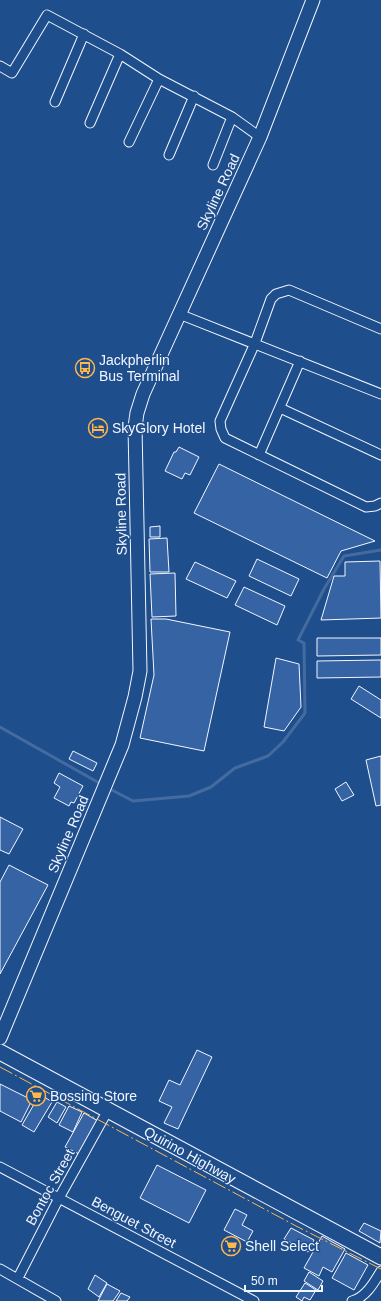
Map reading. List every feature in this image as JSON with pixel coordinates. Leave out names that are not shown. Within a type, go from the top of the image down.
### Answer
[{"type":"main road","name":"Skyline Road","points":[[0,1038],[122,745],[135,697],[140,671],[135,427],[143,394],[260,137],[313,0]]},
{"type":"main road","name":"Quirino Highway","points":[[0,1052],[381,1257]]},
{"type":"street","points":[[0,66],[12,73],[47,15],[120,54],[159,79],[232,117],[260,137]]},
{"type":"street","points":[[55,102],[84,34]]},
{"type":"street","points":[[90,123],[120,54]]},
{"type":"street","points":[[129,142],[159,79]]},
{"type":"street","points":[[169,155],[194,96]]},
{"type":"street","points":[[213,165],[232,117]]},
{"type":"street","points":[[381,329],[289,290],[276,294],[272,299],[255,343],[220,421],[224,438],[366,507],[375,506],[381,503]]},
{"type":"street","points":[[179,314],[381,394]]},
{"type":"street","points":[[259,455],[300,361]]},
{"type":"street","points":[[280,408],[381,455]]},
{"type":"street","name":"Bontoc Street","points":[[18,1278],[59,1198],[108,1110]]},
{"type":"street","name":"Benguet Street","points":[[0,1167],[254,1301]]},
{"type":"street","points":[[0,1269],[56,1301]]},
{"type":"street","points":[[352,1301],[359,1299],[373,1284],[381,1271]]},
{"type":"building","points":[[179,447],[199,457],[190,475],[185,473],[182,479],[165,471],[174,452],[176,452]]},
{"type":"building","points":[[219,464],[375,541],[341,551],[327,578],[194,513]]},
{"type":"building","points":[[160,526],[160,537],[150,537],[150,527]]},
{"type":"building","points":[[167,538],[169,572],[150,572],[149,539]]},
{"type":"building","points":[[257,559],[299,579],[291,596],[249,576]]},
{"type":"building","points":[[380,561],[381,618],[321,620],[334,576],[345,576],[345,562]]},
{"type":"building","points":[[195,562],[236,581],[227,598],[186,579]]},
{"type":"building","points":[[175,573],[176,616],[152,617],[150,574]]},
{"type":"building","points":[[244,587],[285,606],[277,625],[235,605]]},
{"type":"building","points":[[151,619],[166,619],[230,632],[204,751],[140,738],[154,675]]},
{"type":"building","points":[[317,638],[381,638],[381,655],[317,656]]},
{"type":"building","points":[[276,658],[299,664],[301,707],[284,731],[264,727]]},
{"type":"building","points":[[381,660],[381,677],[317,678],[317,661]]},
{"type":"building","points":[[359,686],[381,700],[381,718],[351,699]]},
{"type":"building","points":[[73,751],[97,763],[93,771],[69,759]]},
{"type":"building","points":[[381,756],[381,805],[376,806],[366,760]]},
{"type":"building","points":[[59,773],[83,786],[74,803],[71,802],[69,806],[54,798],[60,787],[54,783]]},
{"type":"building","points":[[346,782],[354,795],[342,801],[335,789]]},
{"type":"building","points":[[0,817],[23,829],[9,854],[0,850]]},
{"type":"building","points":[[9,865],[48,885],[0,974],[0,882]]},
{"type":"building","points":[[197,1050],[212,1057],[178,1129],[164,1123],[172,1107],[159,1101],[169,1080],[180,1085]]},
{"type":"building","points":[[0,1084],[32,1100],[21,1122],[0,1111]]},
{"type":"building","points":[[40,1094],[52,1102],[34,1132],[22,1125]]},
{"type":"building","points":[[57,1102],[66,1107],[57,1123],[48,1117]]},
{"type":"building","points":[[69,1106],[82,1112],[73,1132],[59,1125]]},
{"type":"building","points":[[84,1113],[98,1121],[79,1154],[65,1147]]},
{"type":"building","points":[[157,1165],[206,1190],[189,1223],[140,1198]]},
{"type":"building","points":[[235,1209],[247,1215],[242,1225],[253,1231],[247,1242],[224,1230]]},
{"type":"building","points":[[364,1223],[381,1231],[380,1243],[359,1231]]},
{"type":"building","points":[[291,1228],[314,1240],[308,1252],[284,1239]]},
{"type":"building","points":[[322,1236],[345,1249],[332,1272],[323,1267],[319,1276],[304,1268]]},
{"type":"building","points":[[346,1253],[368,1265],[354,1290],[332,1278]]},
{"type":"building","points":[[309,1272],[323,1281],[318,1290],[304,1281]]},
{"type":"building","points":[[95,1275],[107,1283],[99,1297],[88,1289]]},
{"type":"building","points":[[305,1283],[316,1290],[310,1300],[304,1297],[302,1301],[296,1297]]},
{"type":"building","points":[[107,1284],[120,1291],[113,1301],[98,1301]]},
{"type":"building","points":[[121,1293],[130,1297],[127,1301],[116,1301]]},
{"type":"waterway","points":[[108,788],[133,801],[189,796],[211,787],[235,768],[268,756],[283,742],[305,713],[304,643],[298,640],[324,589],[344,556],[381,550]]},
{"type":"waterway","points":[[0,727],[101,784]]},
{"type":"power","points":[[0,1067],[296,1226],[381,1269]]},
{"type":"place","name":"Jackpherlin Bus Terminal","points":[[85,368]]},
{"type":"place","name":"SkyGlory Hotel","points":[[98,428]]},
{"type":"place","name":"Bossing Store","points":[[36,1096]]},
{"type":"place","name":"Shell Select","points":[[231,1246]]}]
